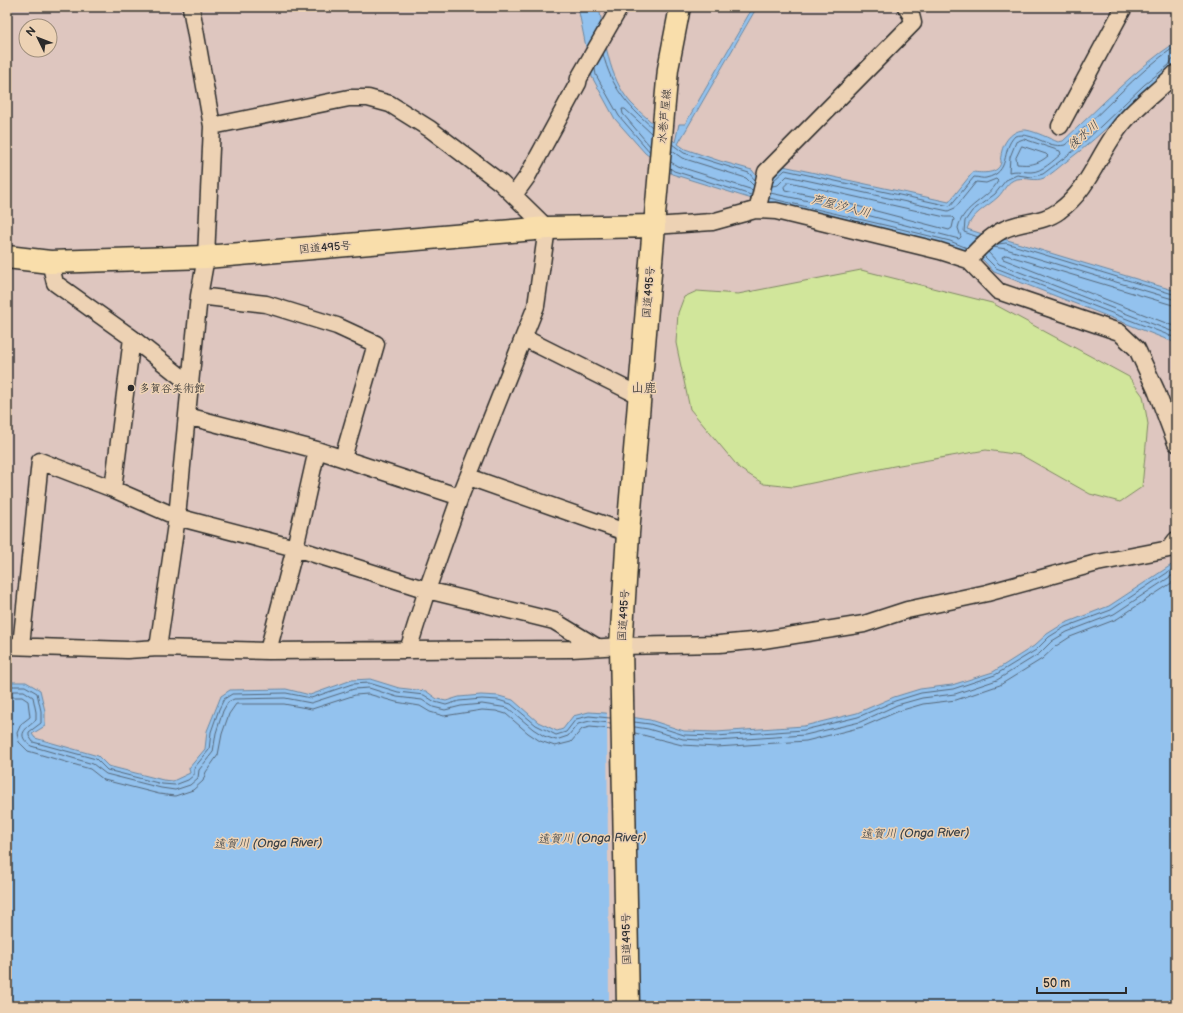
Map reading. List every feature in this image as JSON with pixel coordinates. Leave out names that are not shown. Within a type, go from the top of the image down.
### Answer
[{"type":"highway","name":"国道495号","points":[[7,257],[50,262],[206,258],[547,228],[654,226],[628,533],[621,646],[628,1006]]},
{"type":"main road","name":"水巻芦屋線","points":[[654,226],[664,129],[668,69],[680,7]]},
{"type":"street","points":[[158,648],[177,517],[199,296],[206,258],[212,126],[191,7]]},
{"type":"street","points":[[756,209],[766,172],[913,23],[912,15],[906,7]]},
{"type":"street","points":[[1060,126],[1124,7]]},
{"type":"street","points":[[514,195],[527,177],[578,83],[579,78],[617,13]]},
{"type":"street","points":[[969,258],[991,238],[1005,229],[1041,220],[1059,212],[1088,180],[1122,123],[1176,73]]},
{"type":"street","points":[[212,126],[349,98],[368,98],[390,104],[430,129],[501,183],[547,228],[536,306],[460,497],[427,590],[408,650]]},
{"type":"street","points":[[654,226],[712,222],[756,209],[776,210],[969,258],[998,290],[1119,332],[1137,349],[1156,390],[1176,443]]},
{"type":"street","points":[[50,262],[55,283],[132,338],[190,384]]},
{"type":"street","points":[[199,296],[266,304],[337,326],[376,344],[343,458]]},
{"type":"street","points":[[113,489],[132,338]]},
{"type":"street","points":[[524,338],[640,396]]},
{"type":"street","points":[[187,416],[317,450],[460,497]]},
{"type":"street","points":[[268,652],[295,548],[317,450]]},
{"type":"street","points":[[597,647],[554,621],[427,590],[295,548],[177,517],[113,489],[40,461],[14,646],[127,650],[158,648],[268,652],[597,647],[719,644],[763,640],[864,624],[907,610],[987,593],[1097,563],[1169,549],[1176,540]]},
{"type":"street","points":[[469,477],[628,533]]},
{"type":"green space","points":[[861,270],[992,303],[1129,377],[1143,396],[1148,424],[1142,487],[1120,502],[1090,494],[1021,455],[986,450],[894,466],[793,487],[764,484],[740,469],[690,409],[676,343],[678,313],[684,297],[697,291],[738,294]]},
{"type":"water","points":[[578,7],[599,7],[612,70],[623,93],[636,108],[675,142],[679,124],[685,124],[753,7],[757,7],[678,144],[685,149],[752,170],[759,179],[773,177],[783,166],[949,202],[973,172],[989,172],[1000,166],[1003,146],[1012,134],[1021,130],[1026,130],[1058,142],[1063,141],[1146,64],[1176,42],[1176,63],[1174,62],[1174,67],[1108,127],[1044,178],[1034,180],[1017,179],[1011,182],[998,197],[972,219],[967,229],[1176,291],[1176,343],[994,272],[983,260],[949,245],[826,214],[752,199],[672,174],[645,153],[615,119],[592,77]]},
{"type":"water","name":"遠賀川 (Onga River)","points":[[1176,562],[1176,1006],[7,1006],[7,682],[26,682],[40,690],[45,711],[45,726],[32,734],[35,738],[98,756],[108,766],[163,780],[173,781],[190,773],[189,768],[205,749],[207,731],[221,696],[230,690],[286,689],[310,695],[352,680],[370,679],[399,688],[426,691],[437,699],[446,701],[459,697],[481,695],[499,696],[513,700],[538,722],[557,731],[563,729],[573,716],[589,712],[650,720],[684,731],[716,732],[804,726],[857,713],[894,697],[920,689],[952,685],[993,672],[1034,646],[1047,634],[1063,624],[1109,606]]},
{"type":"pier","points":[[607,712],[635,716],[640,1006],[609,1006]]},
{"type":"place","name":"多賀谷美術館","points":[[131,388]]},
{"type":"district","name":"山鹿","points":[[644,387]]},
{"type":"water label","name":"後水川","points":[[1083,135]]},
{"type":"water label","name":"芦屋汐入川","points":[[841,206]]}]
